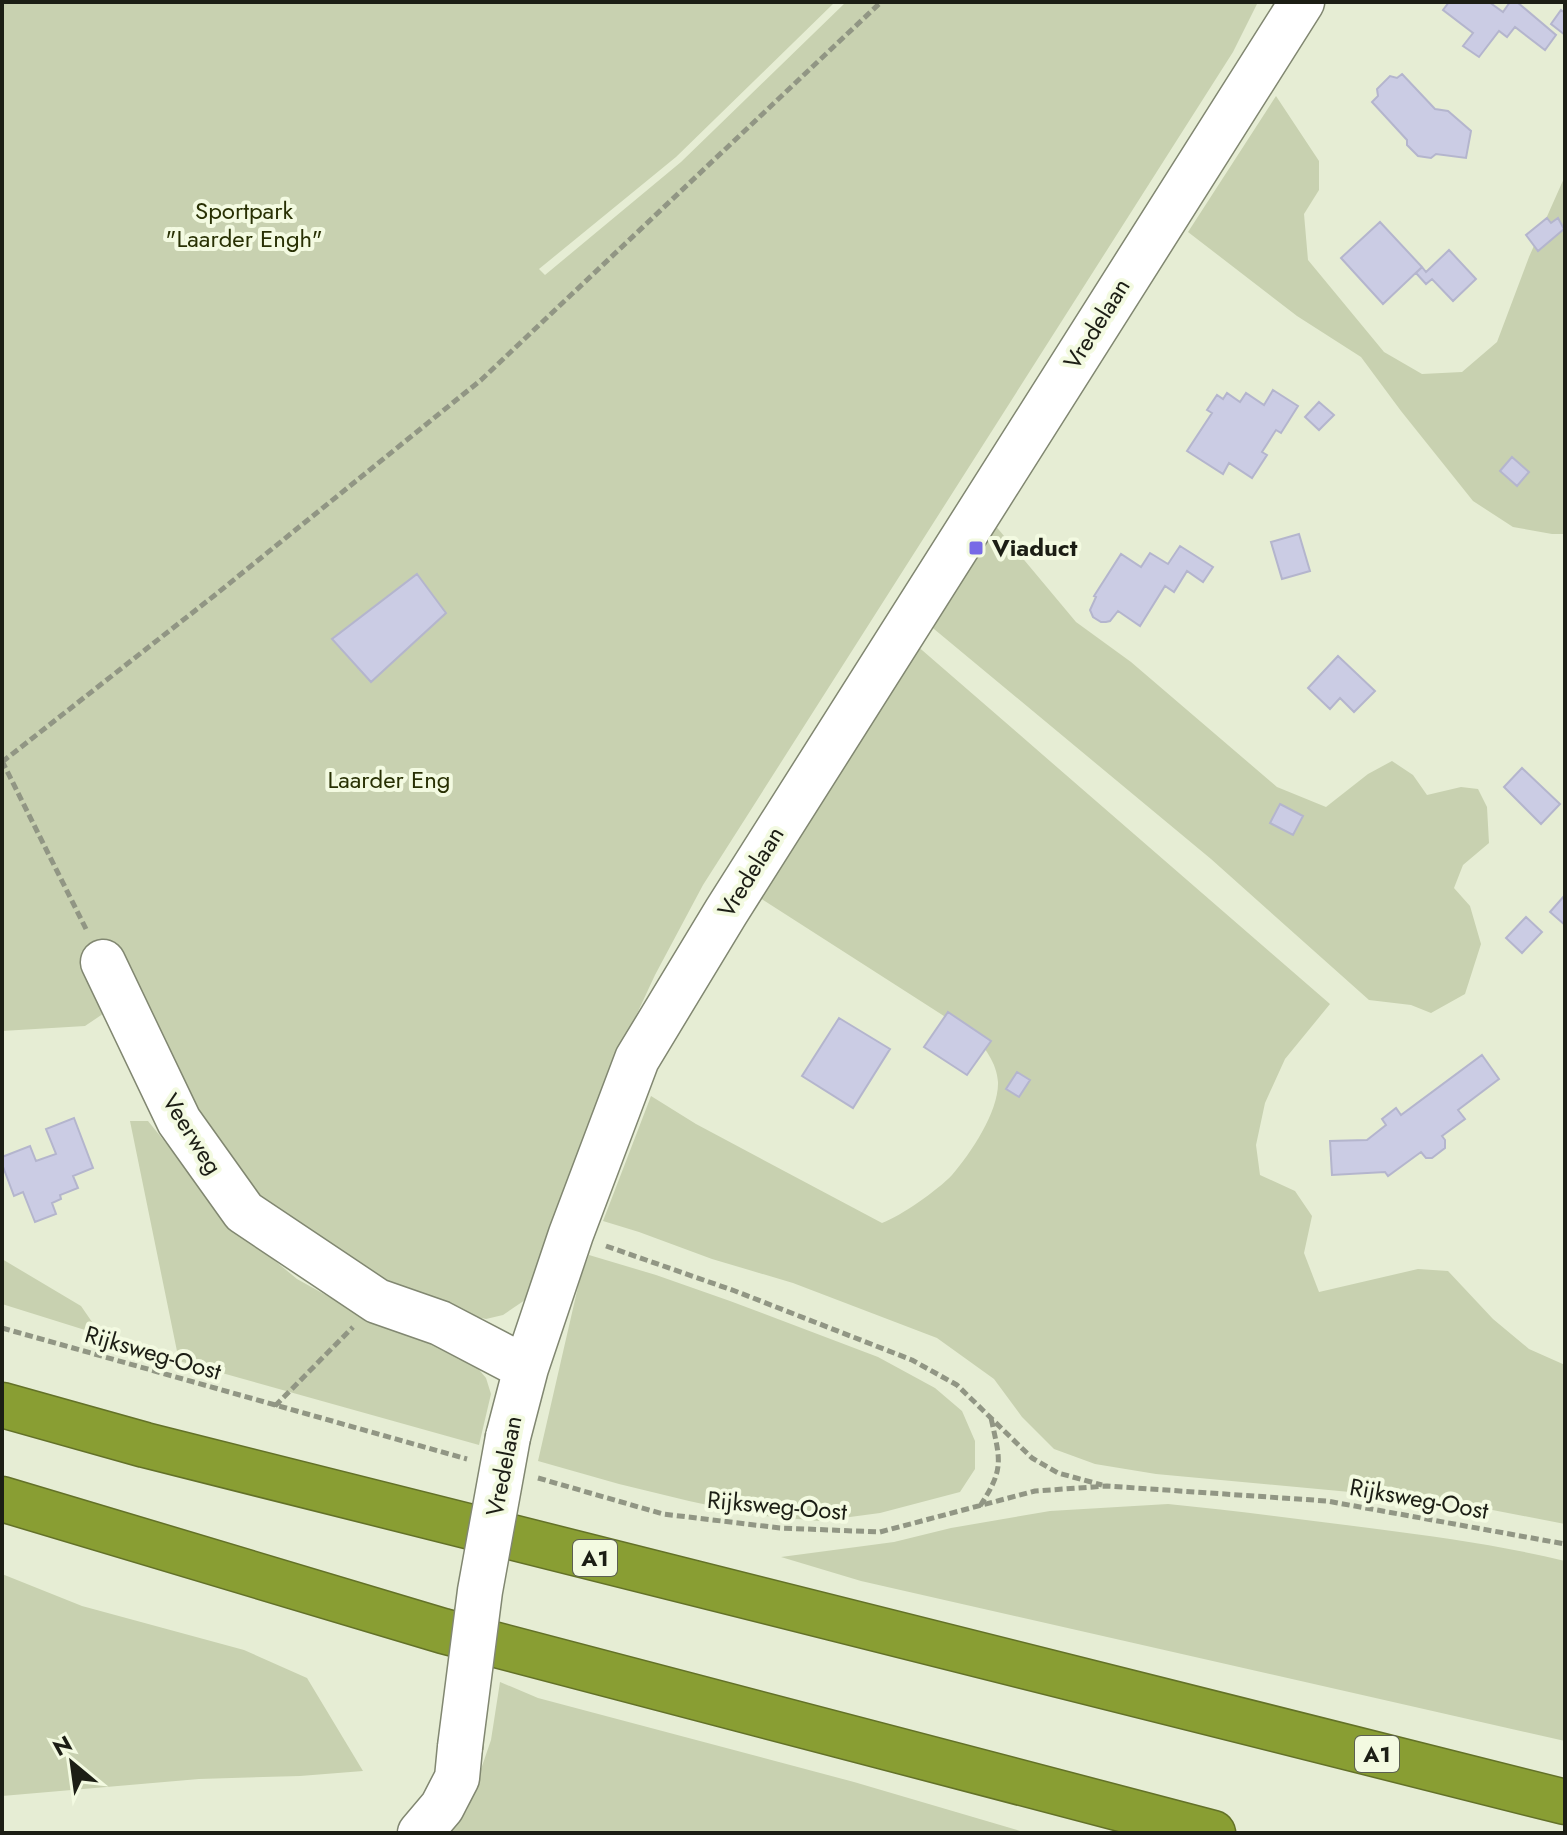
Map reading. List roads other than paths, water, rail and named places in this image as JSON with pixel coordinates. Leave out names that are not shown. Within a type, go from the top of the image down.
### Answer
[{"type":"highway","name":"A1","points":[[2,1405],[176,1453],[1565,1802]]},
{"type":"highway","points":[[2,1499],[443,1631],[1213,1833]]},
{"type":"street","name":"Vredelaan","points":[[420,1833],[442,1807],[457,1778],[480,1591],[493,1450],[526,1368],[571,1234],[637,1059],[734,898],[1302,2]]},
{"type":"street","name":"Veerweg","points":[[103,962],[179,1121],[244,1212],[377,1301],[440,1323],[526,1368]]},
{"type":"place","name":"Viaduct","points":[[976,548]]},
{"type":"park label","name":"Sportpark \"Laarder Engh\"","points":[[244,225]]},
{"type":"park label","name":"Laarder Eng","points":[[389,780]]}]
